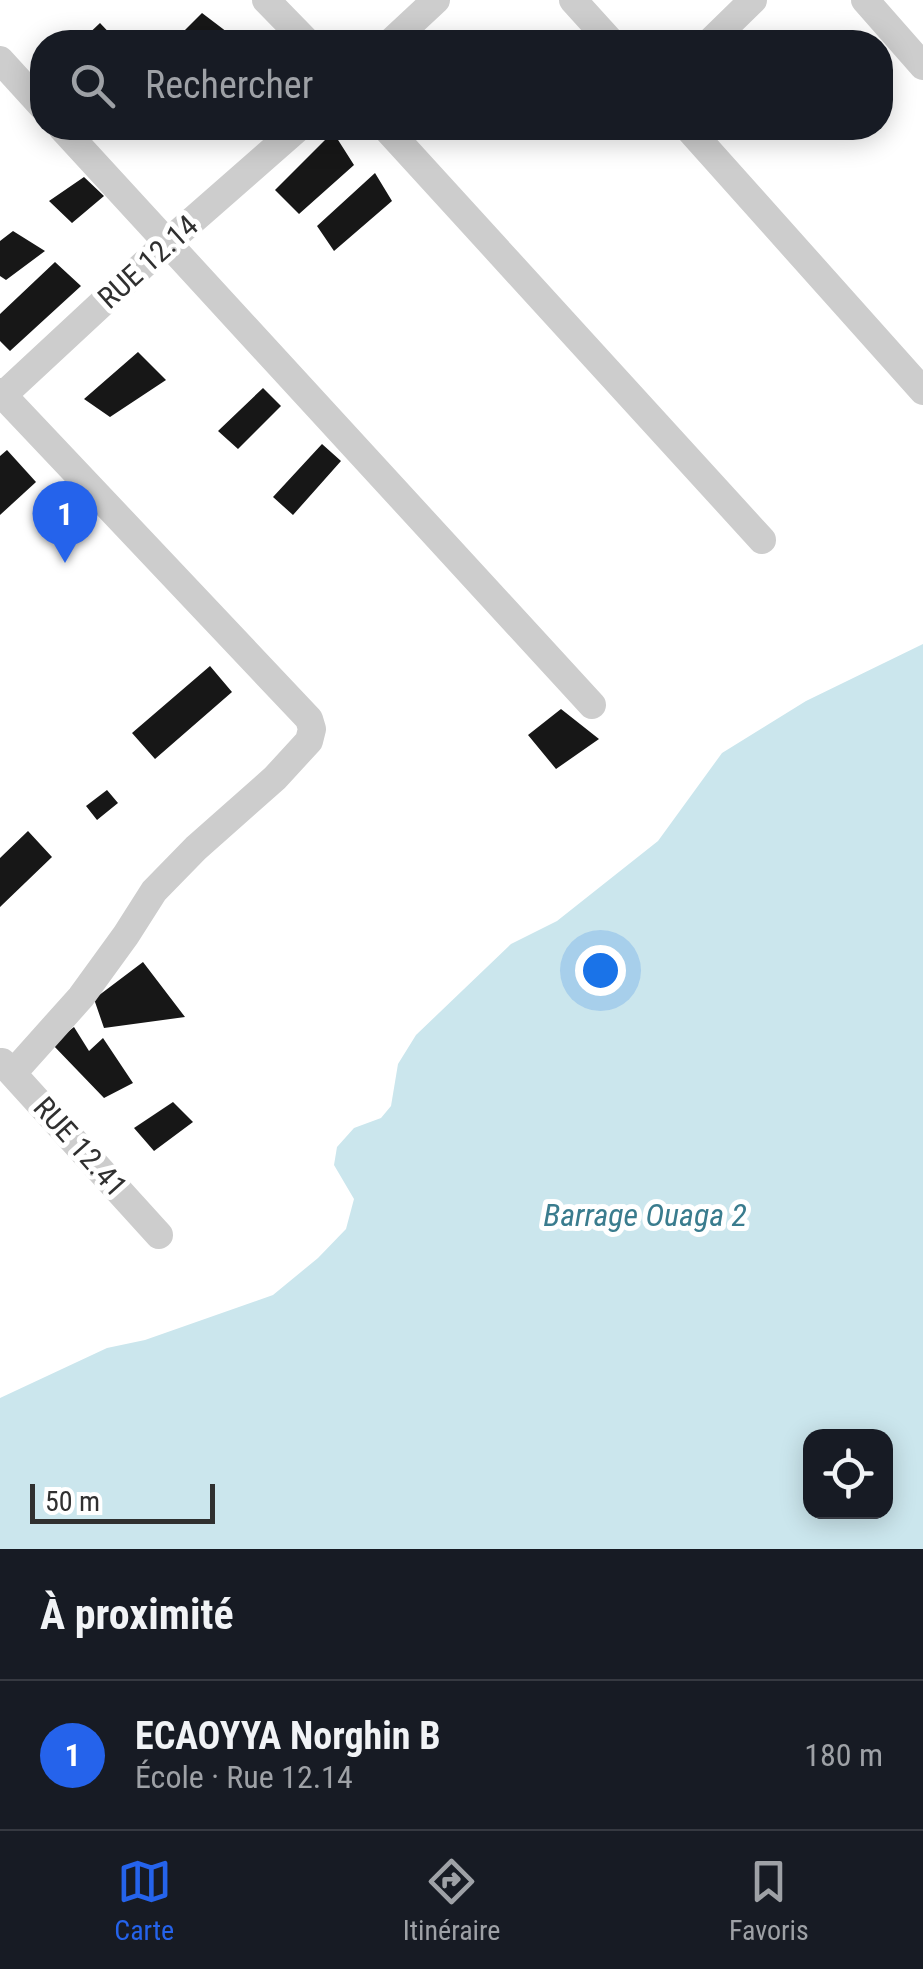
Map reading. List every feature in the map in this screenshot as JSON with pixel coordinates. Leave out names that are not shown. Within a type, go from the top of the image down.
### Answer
[{"type":"street","points":[[266,0],[295,30]]},
{"type":"street","points":[[404,30],[436,0]]},
{"type":"street","points":[[573,0],[601,30]]},
{"type":"street","points":[[722,30],[753,0]]},
{"type":"street","points":[[865,0],[891,30]]},
{"type":"street","points":[[893,32],[923,66]]},
{"type":"street","points":[[0,60],[30,93]]},
{"type":"street","points":[[73,140],[592,705]]},
{"type":"street","name":"RUE 12.14","points":[[1,395],[284,140]]},
{"type":"street","points":[[397,140],[762,540]]},
{"type":"street","points":[[699,140],[923,391]]},
{"type":"street","points":[[1,395],[312,728],[309,741],[275,778],[154,891],[81,997],[6,1066]]},
{"type":"street","name":"RUE 12.41","points":[[6,1066],[160,1234]]},
{"type":"water","name":"Barrage Ouaga 2","points":[[923,644],[923,1549],[0,1549],[0,1398],[107,1348],[145,1340],[273,1295],[318,1258],[346,1229],[354,1199],[334,1165],[337,1147],[354,1128],[381,1118],[391,1106],[398,1064],[416,1035],[511,944],[557,921],[658,841],[722,753],[806,701]]},
{"type":"building","points":[[202,13],[224,30],[185,30]]},
{"type":"building","points":[[325,140],[338,140],[354,165],[299,214],[275,190]]},
{"type":"building","points":[[375,173],[392,201],[334,251],[317,226]]},
{"type":"building","points":[[84,177],[104,196],[72,223],[49,201]]},
{"type":"building","points":[[13,231],[45,251],[6,280],[0,276],[0,241]]},
{"type":"building","points":[[55,262],[81,286],[10,351],[0,341],[0,314]]},
{"type":"building","points":[[138,352],[166,380],[110,417],[84,399]]},
{"type":"building","points":[[263,388],[281,406],[238,449],[218,431]]},
{"type":"building","points":[[322,444],[341,461],[293,515],[273,497]]},
{"type":"building","points":[[7,450],[36,482],[0,515],[0,456]]},
{"type":"building","points":[[210,666],[232,692],[155,759],[132,733]]},
{"type":"building","points":[[561,709],[599,739],[556,769],[528,735]]},
{"type":"building","points":[[107,790],[118,803],[97,820],[86,806]]},
{"type":"building","points":[[28,831],[52,857],[0,907],[0,858]]},
{"type":"building","points":[[143,962],[185,1017],[104,1028],[94,999]]},
{"type":"building","points":[[74,1027],[89,1051],[103,1038],[133,1083],[104,1098],[52,1044]]},
{"type":"building","points":[[173,1102],[193,1122],[154,1151],[134,1128]]},
{"type":"place","name":"ECAOYYA Norghin B","points":[[65,563]]}]
